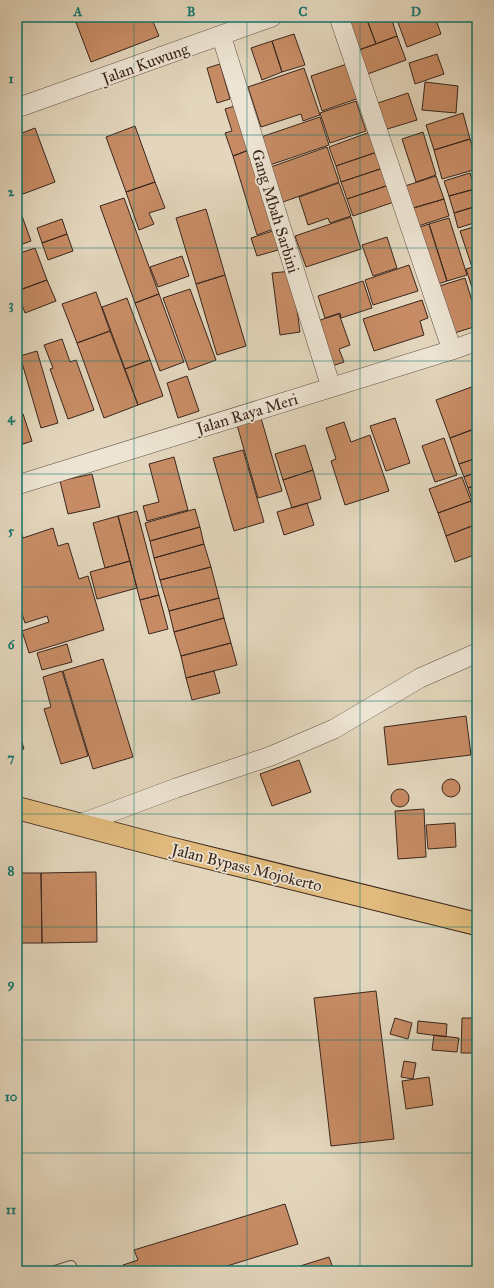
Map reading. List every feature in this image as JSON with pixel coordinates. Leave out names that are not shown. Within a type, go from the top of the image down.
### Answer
[{"type":"highway","name":"Jalan Bypass Mojokerto","points":[[17,808],[165,847],[477,924]]},
{"type":"street","name":"Jalan Kuwung","points":[[17,108],[272,17]]},
{"type":"street","points":[[339,17],[452,350]]},
{"type":"street","name":"Gang Mbah Sarbini","points":[[221,35],[331,387]]},
{"type":"street","name":"Jalan Raya Meri","points":[[17,485],[452,350],[476,345]]},
{"type":"street","points":[[80,824],[176,788],[271,756],[334,728],[420,678],[477,653]]},
{"type":"lane","points":[[55,1271],[71,1266]]},
{"type":"building","points":[[74,17],[151,17],[159,36],[91,62]]},
{"type":"building","points":[[344,17],[366,17],[376,44],[356,51]]},
{"type":"building","points":[[366,17],[391,17],[397,36],[376,44]]},
{"type":"building","points":[[396,17],[435,17],[441,34],[407,47]]},
{"type":"building","points":[[294,34],[305,65],[282,72],[272,41]]},
{"type":"building","points":[[397,36],[406,60],[365,75],[356,51]]},
{"type":"building","points":[[272,41],[282,72],[262,80],[251,48]]},
{"type":"building","points":[[437,54],[444,74],[415,84],[409,63]]},
{"type":"building","points":[[220,64],[230,99],[217,103],[207,68]]},
{"type":"building","points":[[347,64],[359,98],[322,111],[311,76]]},
{"type":"building","points":[[304,68],[320,115],[303,121],[301,114],[261,127],[248,87]]},
{"type":"building","points":[[425,82],[458,86],[456,113],[422,110]]},
{"type":"building","points":[[408,93],[417,120],[384,130],[375,104]]},
{"type":"building","points":[[356,101],[366,131],[330,143],[320,113]]},
{"type":"building","points":[[241,104],[254,148],[233,156],[225,133],[232,131],[225,109]]},
{"type":"building","points":[[463,113],[470,139],[434,150],[426,125]]},
{"type":"building","points":[[320,117],[329,145],[270,165],[261,137]]},
{"type":"building","points":[[135,126],[155,182],[126,192],[106,137]]},
{"type":"building","points":[[35,128],[55,182],[23,194],[17,177],[17,135]]},
{"type":"building","points":[[370,132],[377,152],[336,166],[329,147]]},
{"type":"building","points":[[423,132],[436,175],[416,182],[402,139]]},
{"type":"building","points":[[470,139],[477,161],[477,169],[442,179],[434,150]]},
{"type":"building","points":[[327,147],[339,182],[283,202],[271,167]]},
{"type":"building","points":[[254,148],[279,227],[257,235],[233,156]]},
{"type":"building","points":[[377,152],[383,168],[341,182],[336,166]]},
{"type":"building","points":[[383,168],[389,185],[347,199],[341,182]]},
{"type":"building","points":[[470,173],[475,189],[449,196],[444,181]]},
{"type":"building","points":[[436,176],[444,199],[410,209],[402,187]]},
{"type":"building","points":[[155,182],[165,208],[149,213],[154,224],[139,230],[126,192]]},
{"type":"building","points":[[339,183],[351,216],[330,223],[328,218],[308,225],[299,197]]},
{"type":"building","points":[[389,185],[394,202],[353,216],[347,199]]},
{"type":"building","points":[[475,189],[477,206],[454,213],[449,196]]},
{"type":"building","points":[[124,198],[159,294],[135,303],[100,206]]},
{"type":"building","points":[[444,199],[449,216],[415,227],[410,209]]},
{"type":"building","points":[[477,206],[477,222],[458,228],[454,213]]},
{"type":"building","points":[[206,209],[225,275],[196,284],[176,218]]},
{"type":"building","points":[[22,216],[31,241],[17,246],[17,217]]},
{"type":"building","points":[[351,217],[361,249],[306,267],[295,236]]},
{"type":"building","points":[[449,218],[467,275],[447,281],[429,224]]},
{"type":"building","points":[[62,219],[67,234],[42,243],[37,228]]},
{"type":"building","points":[[429,224],[447,281],[432,286],[414,229]]},
{"type":"building","points":[[477,226],[477,266],[472,267],[460,231]]},
{"type":"building","points":[[279,229],[285,248],[257,256],[251,238]]},
{"type":"building","points":[[67,234],[73,251],[48,260],[42,243]]},
{"type":"building","points":[[387,237],[397,268],[373,276],[362,245]]},
{"type":"building","points":[[35,248],[47,280],[17,291],[17,254]]},
{"type":"building","points":[[182,256],[189,276],[158,287],[150,267]]},
{"type":"building","points":[[409,265],[418,291],[373,305],[365,280]]},
{"type":"building","points":[[477,266],[477,303],[466,269]]},
{"type":"building","points":[[292,271],[300,332],[280,335],[272,273]]},
{"type":"building","points":[[225,275],[246,346],[217,355],[196,284]]},
{"type":"building","points":[[465,278],[477,317],[477,326],[448,335],[433,288]]},
{"type":"building","points":[[47,280],[56,301],[25,313],[17,291]]},
{"type":"building","points":[[363,281],[372,308],[341,318],[340,313],[325,318],[318,296]]},
{"type":"building","points":[[190,289],[216,360],[189,370],[163,298]]},
{"type":"building","points":[[96,292],[110,331],[77,343],[62,304]]},
{"type":"building","points":[[159,294],[184,362],[160,371],[135,303]]},
{"type":"building","points":[[127,298],[150,360],[125,369],[102,307]]},
{"type":"building","points":[[422,300],[428,318],[420,321],[424,335],[374,351],[363,319]]},
{"type":"building","points":[[339,314],[350,345],[339,349],[344,362],[329,367],[314,322]]},
{"type":"building","points":[[110,331],[138,405],[104,418],[77,343]]},
{"type":"building","points":[[62,339],[70,362],[76,360],[94,410],[68,419],[50,369],[53,368],[44,345]]},
{"type":"building","points":[[37,351],[58,423],[41,428],[20,356]]},
{"type":"building","points":[[150,360],[163,396],[138,405],[125,369]]},
{"type":"building","points":[[187,376],[199,411],[178,418],[167,383]]},
{"type":"building","points":[[477,385],[477,428],[450,438],[436,400]]},
{"type":"building","points":[[23,414],[32,441],[17,446],[17,416]]},
{"type":"building","points":[[261,418],[282,491],[258,498],[237,425]]},
{"type":"building","points":[[395,418],[410,463],[386,471],[370,426]]},
{"type":"building","points":[[344,422],[351,442],[370,435],[389,491],[345,505],[331,461],[336,459],[326,428]]},
{"type":"building","points":[[477,428],[477,458],[459,464],[450,438]]},
{"type":"building","points":[[444,438],[457,475],[435,482],[422,446]]},
{"type":"building","points":[[305,445],[313,470],[283,480],[275,454]]},
{"type":"building","points":[[243,450],[264,522],[234,531],[213,458]]},
{"type":"building","points":[[174,457],[188,510],[147,521],[143,506],[159,502],[149,464]]},
{"type":"building","points":[[477,458],[477,472],[464,477],[459,464]]},
{"type":"building","points":[[313,470],[321,499],[292,508],[283,480]]},
{"type":"building","points":[[477,472],[477,485],[468,488],[464,477]]},
{"type":"building","points":[[92,474],[100,507],[68,514],[60,481]]},
{"type":"building","points":[[462,477],[471,501],[438,513],[429,489]]},
{"type":"building","points":[[477,485],[477,500],[473,502],[468,488]]},
{"type":"building","points":[[471,501],[477,517],[477,524],[446,536],[438,513]]},
{"type":"building","points":[[307,503],[314,525],[284,535],[277,512]]},
{"type":"building","points":[[195,509],[200,527],[150,541],[145,523]]},
{"type":"building","points":[[137,511],[159,595],[140,600],[118,516]]},
{"type":"building","points":[[118,516],[130,561],[105,568],[93,523]]},
{"type":"building","points":[[477,524],[477,554],[455,562],[446,536]]},
{"type":"building","points":[[20,527],[23,538],[53,528],[58,546],[68,543],[79,579],[88,576],[104,630],[29,653],[22,631],[49,622],[47,616],[25,623],[17,598],[17,528]]},
{"type":"building","points":[[200,527],[204,544],[154,558],[150,541]]},
{"type":"building","points":[[204,544],[211,567],[160,580],[154,558]]},
{"type":"building","points":[[130,561],[137,588],[97,599],[90,572]]},
{"type":"building","points":[[211,567],[219,598],[169,611],[160,580]]},
{"type":"building","points":[[159,595],[168,629],[149,634],[140,600]]},
{"type":"building","points":[[219,598],[224,618],[174,632],[169,611]]},
{"type":"building","points":[[224,618],[231,643],[181,656],[174,632]]},
{"type":"building","points":[[231,643],[237,665],[186,678],[181,656]]},
{"type":"building","points":[[67,644],[72,662],[42,670],[37,653]]},
{"type":"building","points":[[103,659],[133,757],[93,769],[63,671]]},
{"type":"building","points":[[62,671],[88,756],[61,764],[44,709],[51,707],[43,677]]},
{"type":"building","points":[[214,671],[220,693],[192,700],[186,678]]},
{"type":"building","points":[[466,716],[471,755],[388,765],[384,727]]},
{"type":"building","points":[[17,726],[24,749],[17,751]]},
{"type":"building","points":[[299,760],[311,792],[272,806],[260,774]]},
{"type":"building","points":[[447,779],[455,779],[460,784],[458,795],[455,797],[447,797],[442,792],[442,784]]},
{"type":"building","points":[[396,789],[404,789],[409,794],[407,805],[404,807],[396,807],[391,802],[391,794]]},
{"type":"building","points":[[424,809],[426,857],[398,859],[395,811]]},
{"type":"building","points":[[455,823],[456,847],[428,849],[426,825]]},
{"type":"building","points":[[96,872],[97,942],[42,943],[41,873]]},
{"type":"building","points":[[17,873],[41,873],[42,943],[17,943]]},
{"type":"building","points":[[376,991],[394,1139],[331,1146],[314,998]]},
{"type":"building","points":[[395,1018],[412,1023],[408,1039],[390,1034]]},
{"type":"building","points":[[462,1018],[477,1018],[477,1053],[461,1053]]},
{"type":"building","points":[[418,1021],[447,1024],[446,1037],[417,1033]]},
{"type":"building","points":[[434,1035],[459,1038],[457,1052],[432,1050]]},
{"type":"building","points":[[404,1061],[416,1063],[413,1079],[401,1077]]},
{"type":"building","points":[[429,1077],[433,1105],[406,1109],[402,1081]]},
{"type":"building","points":[[285,1204],[298,1244],[211,1271],[125,1271],[123,1265],[138,1260],[134,1250]]},
{"type":"building","points":[[329,1257],[334,1271],[284,1271]]}]
